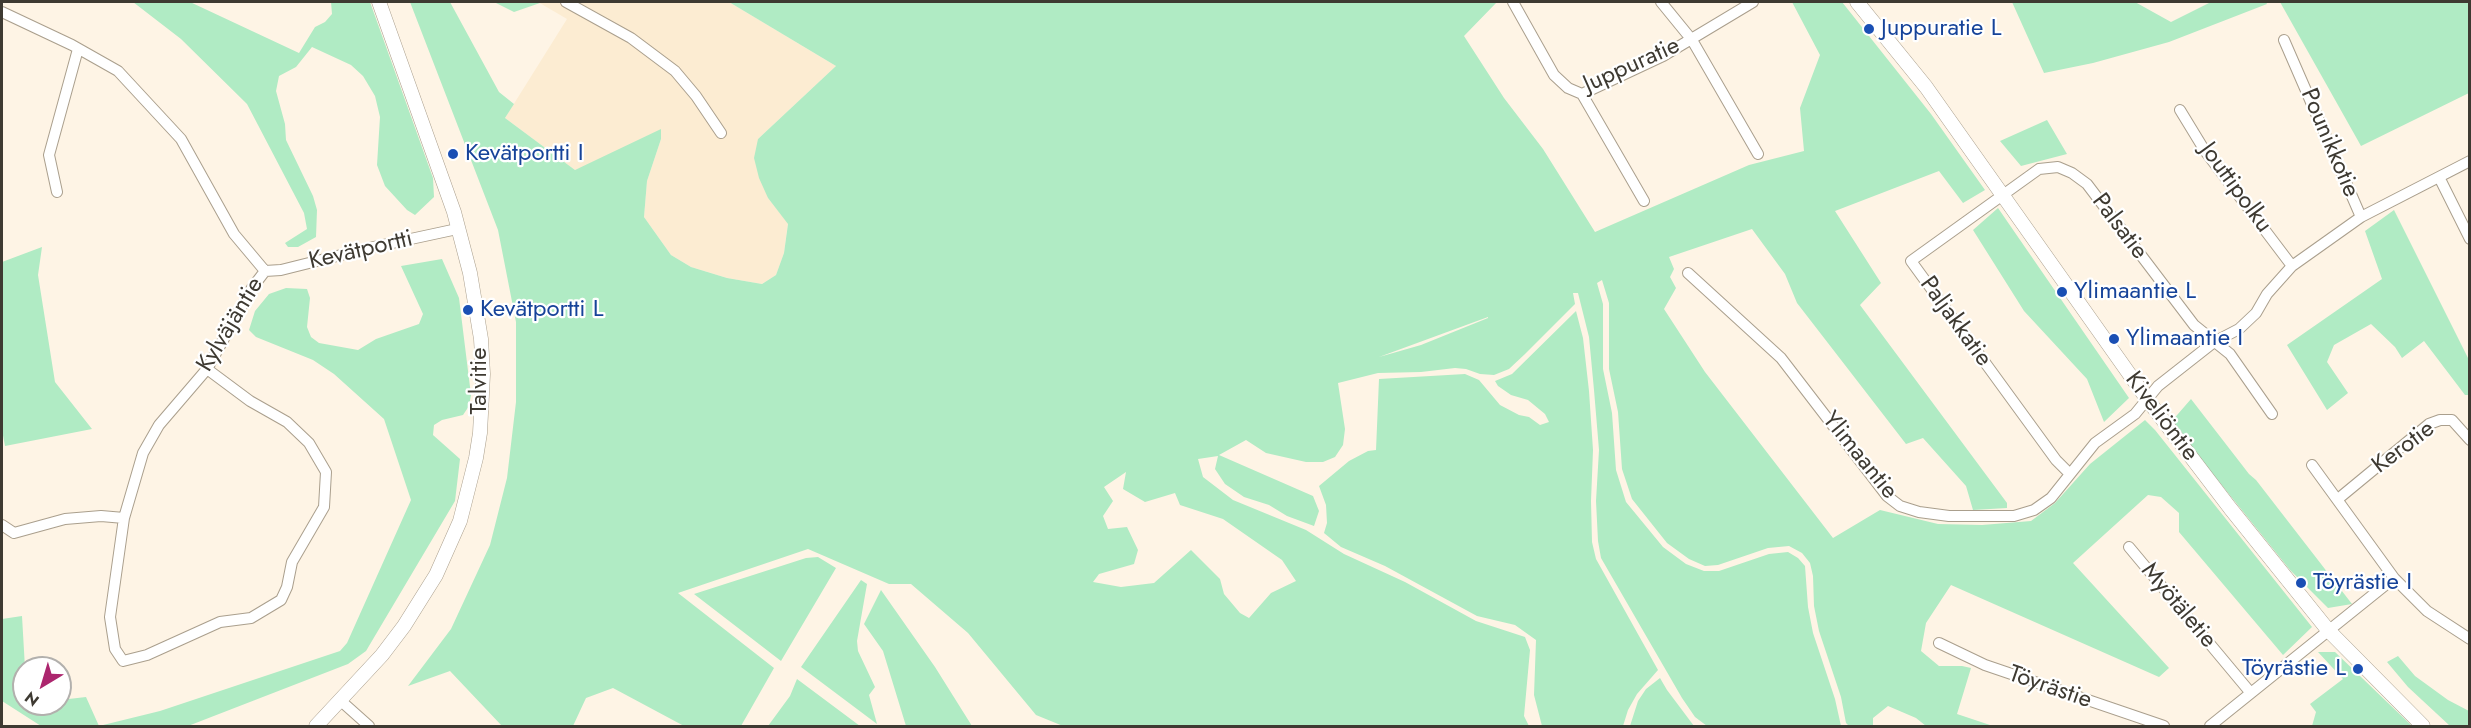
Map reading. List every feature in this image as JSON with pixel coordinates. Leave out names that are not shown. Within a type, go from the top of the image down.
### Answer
[{"type":"street","name":"Talvitie","points":[[316,726],[387,649],[426,592],[460,521],[471,482],[480,433],[483,374],[470,273],[454,212],[379,2]]},
{"type":"street","points":[[566,2],[631,38],[675,71],[696,96],[721,133]]},
{"type":"street","name":"Juppuratie","points":[[1513,2],[1554,75],[1568,88],[1582,94],[1663,56],[1753,2]]},
{"type":"street","points":[[1661,2],[1692,39],[1758,154]]},
{"type":"street","name":"Kiveliöntie","points":[[1857,2],[1905,59],[2003,193],[2147,399],[2230,508],[2328,630],[2423,726]]},
{"type":"street","name":"Kylväjäntie","points":[[2,12],[118,71],[181,139],[234,234],[265,271],[252,288],[207,369],[159,425],[148,444],[130,493],[124,518],[110,617],[116,649],[123,661],[147,655],[220,622],[251,618],[281,600],[287,587],[292,562],[324,507],[326,472],[309,443],[287,422],[250,401],[207,369]]},
{"type":"street","name":"Pounikkotie","points":[[2147,399],[2158,386],[2214,342],[2239,329],[2256,313],[2267,294],[2292,266],[2361,217],[2284,40]]},
{"type":"street","points":[[57,192],[49,155],[78,49]]},
{"type":"street","points":[[1582,94],[1644,201]]},
{"type":"street","name":"Jouttipolku","points":[[2180,110],[2205,151],[2292,266]]},
{"type":"street","points":[[2361,217],[2469,161]]},
{"type":"street","name":"Palsatie","points":[[2003,193],[2039,169],[2058,168],[2072,173],[2087,184],[2194,325],[2230,354],[2272,414]]},
{"type":"street","points":[[2439,177],[2469,239]]},
{"type":"street","name":"Paljakkatie","points":[[2003,193],[1911,261],[2056,460],[2069,473]]},
{"type":"street","name":"Kevätportti","points":[[265,271],[281,270],[457,229]]},
{"type":"street","name":"Ylimaantie","points":[[1688,273],[1781,358],[1887,496],[1900,506],[1919,512],[1949,516],[2014,516],[2034,510],[2051,498],[2095,443],[2135,414],[2147,399]]},
{"type":"street","name":"Kerotie","points":[[2338,499],[2429,424],[2440,420],[2452,420],[2469,440]]},
{"type":"street","points":[[2312,465],[2394,578],[2427,611],[2469,639]]},
{"type":"street","points":[[2,525],[14,533],[65,519],[101,516],[124,518]]},
{"type":"street","name":"Myötäletie","points":[[2129,547],[2250,692]]},
{"type":"street","points":[[2210,726],[2394,578]]},
{"type":"street","name":"Töyrästie","points":[[1939,643],[1985,665],[2164,726]]},
{"type":"street","points":[[341,701],[369,726]]},
{"type":"shaded area","points":[[538,2],[729,2],[836,66],[758,139],[768,198],[788,223],[784,253],[776,275],[762,284],[727,278],[691,267],[671,255],[644,217],[647,181],[661,139],[575,170],[505,118],[567,19]]},
{"type":"green space","points":[[133,2],[190,2],[299,53],[315,27],[325,22],[332,14],[331,2],[370,2],[433,178],[434,197],[415,215],[407,210],[385,186],[377,165],[380,117],[375,96],[363,76],[351,65],[312,47],[296,67],[279,76],[276,91],[285,124],[286,140],[313,196],[317,210],[316,237],[298,247],[288,247],[285,243],[307,229],[304,213],[247,104],[181,39]]},
{"type":"green space","points":[[410,2],[450,2],[499,92],[514,104],[505,118],[575,170],[661,129],[661,139],[647,181],[644,217],[671,255],[691,267],[727,278],[762,284],[776,275],[784,253],[788,224],[768,198],[759,178],[754,158],[758,139],[836,66],[729,2],[1497,2],[1464,36],[1504,98],[1543,149],[1595,232],[1749,165],[1804,151],[1800,108],[1820,55],[1792,2],[1842,2],[1931,114],[1985,190],[1963,203],[1939,171],[1835,211],[1881,283],[1860,305],[2007,503],[2007,508],[1973,510],[1966,486],[1923,438],[1906,444],[1797,303],[1785,274],[1752,229],[1669,257],[1674,269],[1670,277],[1676,288],[1664,309],[1705,372],[1833,538],[1880,510],[1938,524],[1982,525],[2031,521],[2055,503],[2090,464],[2145,420],[2312,627],[2283,655],[2179,532],[2179,513],[2161,497],[2148,495],[2073,563],[2169,668],[2159,677],[1951,585],[1926,623],[1921,651],[1939,666],[1971,668],[1957,714],[1993,726],[1926,726],[1916,718],[1888,706],[1873,718],[1873,726],[1849,726],[1846,723],[1841,697],[1819,631],[1810,563],[1802,553],[1789,546],[1768,548],[1718,565],[1705,566],[1689,559],[1667,543],[1632,499],[1622,469],[1618,412],[1609,369],[1609,303],[1602,280],[1597,283],[1603,304],[1603,369],[1612,413],[1616,470],[1626,502],[1663,547],[1686,564],[1704,571],[1719,571],[1769,554],[1788,552],[1798,558],[1805,566],[1808,607],[1813,633],[1835,699],[1841,726],[1707,726],[1695,717],[1682,698],[1601,558],[1596,501],[1599,450],[1589,337],[1578,293],[1573,293],[1575,304],[1509,369],[1494,375],[1455,368],[1378,373],[1338,383],[1345,429],[1343,445],[1335,457],[1323,462],[1306,462],[1266,453],[1246,440],[1219,455],[1313,496],[1319,511],[1314,526],[1287,516],[1269,505],[1244,497],[1225,484],[1215,469],[1218,456],[1198,459],[1203,477],[1233,500],[1306,530],[1344,554],[1405,582],[1476,621],[1525,637],[1530,650],[1524,716],[1529,726],[1063,726],[1036,715],[968,633],[911,584],[889,584],[808,549],[678,593],[774,668],[741,726],[684,726],[613,688],[586,698],[573,726],[502,726],[450,671],[408,686],[451,629],[490,545],[507,478],[516,402],[516,322],[498,230]],"holes":[[[1488,317],[1421,345],[1379,357]],[[1126,472],[1123,489],[1145,502],[1175,493],[1180,505],[1223,519],[1282,560],[1296,581],[1271,593],[1249,618],[1240,613],[1224,594],[1220,579],[1191,550],[1154,583],[1121,587],[1093,582],[1099,574],[1134,564],[1138,550],[1127,527],[1108,529],[1103,516],[1113,501],[1104,487]]]},
{"type":"green space","points":[[494,2],[538,2],[540,3],[514,12]]},
{"type":"green space","points":[[2012,2],[2135,2],[2171,22],[2211,2],[2266,2],[2267,4],[2169,42],[2093,63],[2044,73]]},
{"type":"green space","points":[[2280,2],[2469,2],[2469,93],[2361,146]]},
{"type":"green space","points":[[2047,120],[2067,154],[2021,166],[2000,141]]},
{"type":"green space","points":[[1998,208],[2129,398],[2104,422],[2087,379],[2024,311],[1973,230]]},
{"type":"green space","points":[[2394,210],[2469,360],[2469,395],[2465,395],[2424,341],[2402,358],[2395,347],[2371,324],[2334,345],[2327,362],[2348,393],[2327,410],[2287,345],[2382,279],[2365,231]]},
{"type":"green space","points":[[42,247],[38,275],[55,382],[92,429],[5,446],[2,430],[2,262]]},
{"type":"green space","points":[[442,259],[459,298],[471,395],[469,406],[463,415],[442,420],[434,425],[433,435],[460,459],[455,501],[366,651],[348,664],[188,726],[99,726],[160,711],[340,651],[347,643],[411,500],[384,419],[334,374],[313,360],[256,337],[249,330],[255,311],[269,294],[286,288],[307,289],[310,298],[307,327],[311,337],[319,343],[358,350],[376,339],[419,324],[423,314],[401,266]]},
{"type":"green space","points":[[1576,311],[1583,338],[1589,391],[1593,450],[1592,542],[1596,559],[1658,670],[1637,694],[1628,710],[1623,726],[1542,726],[1534,695],[1536,640],[1515,625],[1477,616],[1385,566],[1341,547],[1324,533],[1327,523],[1326,505],[1319,486],[1349,461],[1368,451],[1376,450],[1379,379],[1465,374],[1479,380],[1500,405],[1519,415],[1529,417],[1540,425],[1549,422],[1545,414],[1528,400],[1511,395],[1495,381],[1512,374]]},
{"type":"green space","points":[[2191,399],[2352,604],[2328,608],[2290,570],[2171,422]]},
{"type":"green space","points":[[818,557],[836,568],[781,661],[694,594],[806,558]]},
{"type":"green space","points":[[861,580],[867,584],[857,641],[858,651],[875,687],[869,695],[877,724],[801,667]]},
{"type":"green space","points":[[881,590],[935,667],[972,726],[906,726],[883,651],[864,624]]},
{"type":"green space","points":[[22,616],[24,656],[12,656],[12,707],[2,701],[2,619]]},
{"type":"green space","points":[[2318,652],[2335,652],[2412,726],[2312,726],[2316,712],[2310,704],[2343,679]]},
{"type":"green space","points":[[2398,656],[2415,676],[2448,700],[2469,711],[2469,726],[2450,726],[2408,687],[2387,662]]},
{"type":"green space","points":[[1660,678],[1694,726],[1630,726],[1638,701],[1646,689]]},
{"type":"green space","points":[[797,679],[860,726],[768,726],[790,696]]},
{"type":"green space","points":[[86,697],[99,726],[41,726],[25,716],[72,716],[72,699]]},
{"type":"place","name":"Juppuratie L","points":[[1869,29]]},
{"type":"place","name":"Kevätportti I","points":[[453,154]]},
{"type":"place","name":"Ylimaantie L","points":[[2062,292]]},
{"type":"place","name":"Kevätportti L","points":[[468,310]]},
{"type":"place","name":"Ylimaantie I","points":[[2114,339]]},
{"type":"place","name":"Töyrästie I","points":[[2301,583]]},
{"type":"place","name":"Töyrästie L","points":[[2358,669]]}]
